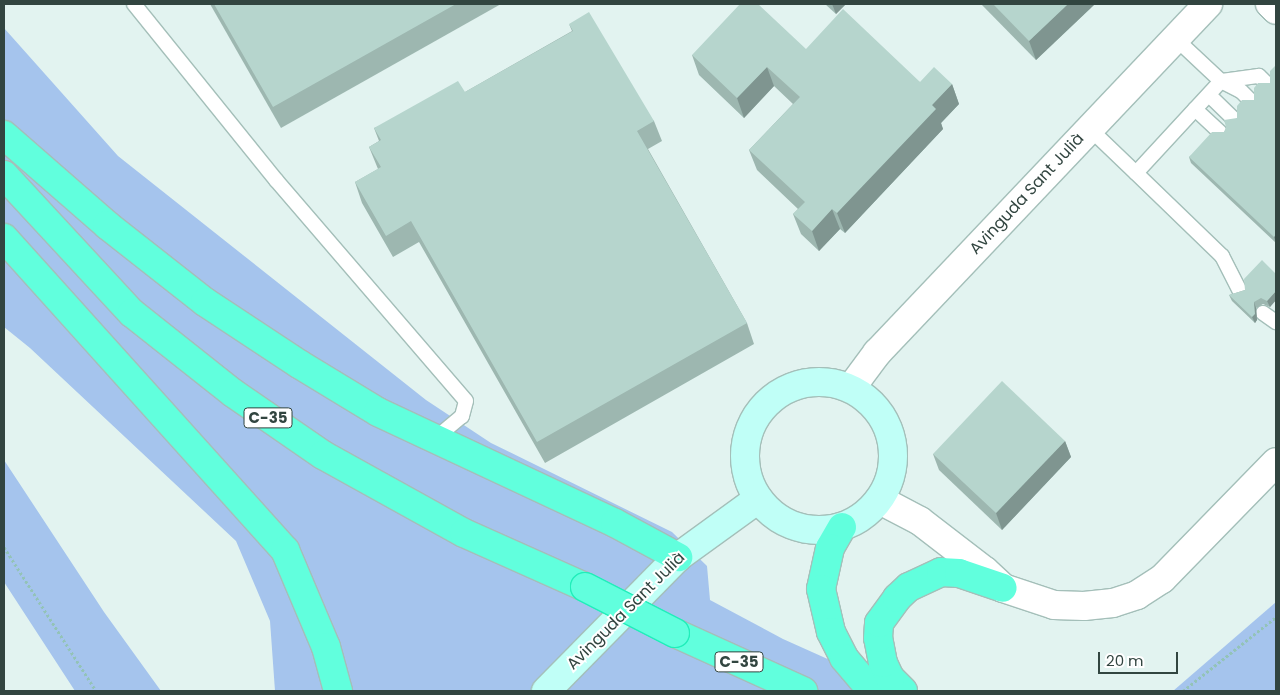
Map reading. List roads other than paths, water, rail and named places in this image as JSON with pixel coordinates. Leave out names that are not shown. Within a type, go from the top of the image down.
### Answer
[{"type":"highway","points":[[4,135],[107,224],[205,302],[378,412],[614,523],[678,557]]},
{"type":"highway","name":"C-35","points":[[4,175],[132,313],[233,393],[323,455],[447,524],[585,587],[676,633],[803,691]]},
{"type":"highway","points":[[4,238],[285,550],[326,647],[338,691]]},
{"type":"highway","points":[[842,527],[830,548],[821,589],[830,632],[844,658],[872,691]]},
{"type":"highway","points":[[902,691],[890,678],[883,663],[878,638],[879,623],[897,598],[909,587],[941,572],[959,573],[1003,588]]},
{"type":"highway","points":[[321,691],[326,647]]},
{"type":"street","name":"Avinguda Sant Julià","points":[[851,388],[877,353],[1088,128],[1208,4]]},
{"type":"street","points":[[1270,4],[1276,10]]},
{"type":"street","points":[[809,382],[830,382],[851,388],[880,412],[894,446],[889,483],[880,500],[856,521],[842,527],[814,529],[787,523],[758,499],[749,479],[746,444],[756,416],[769,400],[788,388],[809,382]]},
{"type":"street","points":[[880,500],[920,521],[985,571],[1003,588],[1054,605],[1103,604],[1137,595],[1162,579],[1186,558],[1276,462]]},
{"type":"street","name":"Avinguda Sant Julià","points":[[546,691],[678,557],[758,499]]},
{"type":"lane","points":[[134,4],[276,180],[466,401],[462,416],[435,439]]},
{"type":"lane","points":[[1175,38],[1221,81],[1241,91],[1250,100]]},
{"type":"lane","points":[[1136,174],[1221,81],[1259,76],[1266,83]]},
{"type":"lane","points":[[1209,95],[1234,118]]},
{"type":"lane","points":[[1196,109],[1220,132]]},
{"type":"lane","points":[[1088,128],[1222,256],[1240,291]]},
{"type":"lane","points":[[1264,313],[1276,322]]}]
